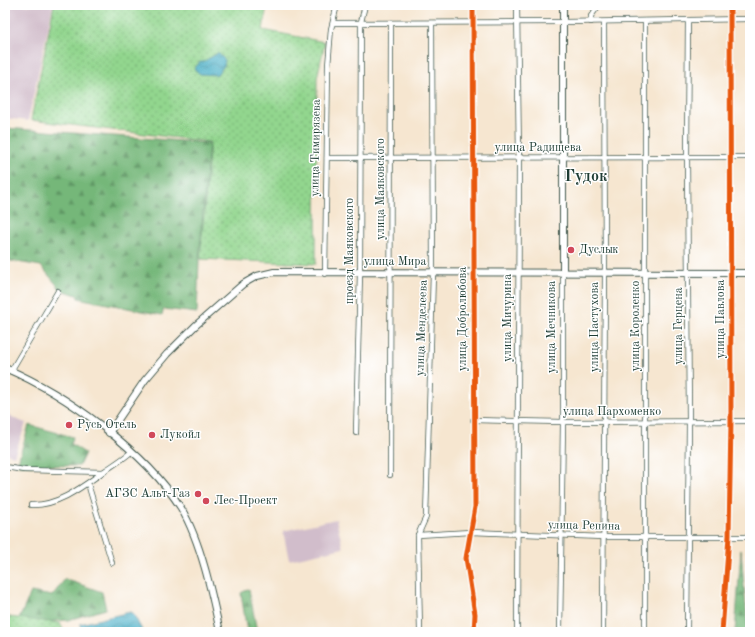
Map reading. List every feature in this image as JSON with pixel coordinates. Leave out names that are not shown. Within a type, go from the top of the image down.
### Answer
[{"type":"main road","name":"улица Мечникова","points":[[563,5],[563,272]]},
{"type":"main road","name":"улица Мира","points":[[109,433],[145,380],[166,354],[228,296],[243,284],[257,276],[274,272],[325,274],[433,272],[750,273]]},
{"type":"main road","points":[[5,368],[59,395],[109,433],[154,474],[181,509],[196,544],[212,594],[220,632]]},
{"type":"street","name":"улица Тимирязева","points":[[325,274],[328,66],[331,29],[334,23],[337,5]]},
{"type":"street","points":[[361,22],[365,5]]},
{"type":"street","name":"улица Добролюбова","points":[[472,5],[474,158],[473,420],[475,506],[466,558],[475,614],[474,632]]},
{"type":"street","name":"улица Мичурина","points":[[517,5],[519,158],[519,534],[517,632]]},
{"type":"street","points":[[591,22],[591,16],[599,5]]},
{"type":"street","name":"улица Павлова","points":[[722,632],[729,536],[731,421],[730,5]]},
{"type":"street","points":[[334,23],[518,23],[750,19]]},
{"type":"street","name":"улица Герцена","points":[[687,632],[689,422],[687,156],[688,20]]},
{"type":"street","name":"улица Короленко","points":[[645,21],[646,632]]},
{"type":"street","name":"проезд Маяковского","points":[[356,433],[360,273],[361,22]]},
{"type":"street","name":"улица Пастухова","points":[[603,632],[605,272],[604,22]]},
{"type":"street","name":"улица Маяковского","points":[[390,475],[392,273],[390,159],[391,23]]},
{"type":"street","name":"улица Менделеева","points":[[420,632],[418,535],[426,517],[433,272],[432,23]]},
{"type":"street","name":"улица Радищева","points":[[327,158],[605,158],[646,156],[750,157]]},
{"type":"street","name":"улица Мечникова","points":[[561,631],[560,536],[563,422],[563,272]]},
{"type":"street","points":[[11,371],[58,291]]},
{"type":"street","name":"улица Пархоменко","points":[[473,420],[563,422],[750,422]]},
{"type":"street","points":[[31,505],[40,505],[52,502],[88,484],[131,452]]},
{"type":"street","points":[[5,466],[24,470],[104,472]]},
{"type":"street","points":[[88,484],[112,563]]},
{"type":"street","name":"улица Репина","points":[[418,535],[471,532],[645,538],[750,536]]},
{"type":"street","points":[[486,632],[599,632]]},
{"type":"street","points":[[639,632],[646,632]]},
{"type":"shaded area","points":[[5,5],[53,5],[28,121],[5,118]]},
{"type":"shaded area","points":[[5,411],[15,419],[26,423],[14,456],[5,453]]},
{"type":"shaded area","points":[[336,519],[343,548],[289,560],[283,531]]},
{"type":"green space","points":[[54,5],[267,5],[263,30],[325,42],[317,78],[316,264],[200,259],[210,142],[31,120]]},
{"type":"green space","points":[[5,128],[209,143],[199,261],[197,313],[164,309],[162,315],[78,298],[77,295],[61,290],[41,266],[5,260]]},
{"type":"green space","points":[[29,425],[73,437],[71,444],[85,453],[79,466],[17,465]]},
{"type":"green space","points":[[741,550],[748,632],[735,632]]},
{"type":"green space","points":[[65,579],[102,592],[106,609],[68,620],[17,624],[31,592],[52,596]]},
{"type":"green space","points":[[249,589],[257,632],[247,632],[241,593]]},
{"type":"green space","points":[[5,612],[9,617],[60,623],[64,632],[5,632]]},
{"type":"water","points":[[218,53],[225,60],[224,66],[216,75],[200,74],[194,69],[200,62],[203,62]]},
{"type":"water","points":[[130,612],[133,613],[143,632],[81,632],[80,624]]},
{"type":"cycle path","points":[[473,5],[475,507],[466,558],[475,614],[474,632]]},
{"type":"cycle path","points":[[722,632],[729,536],[731,421],[730,5]]},
{"type":"place","name":"Дуслык","points":[[571,250]]},
{"type":"place","name":"Русь Отель","points":[[69,425]]},
{"type":"place","name":"Лукойл","points":[[152,435]]},
{"type":"place","name":"АГЗС Альт-Газ","points":[[198,494]]},
{"type":"place","name":"Лес-Проект","points":[[206,501]]},
{"type":"district","name":"Гудок","points":[[586,177]]}]
